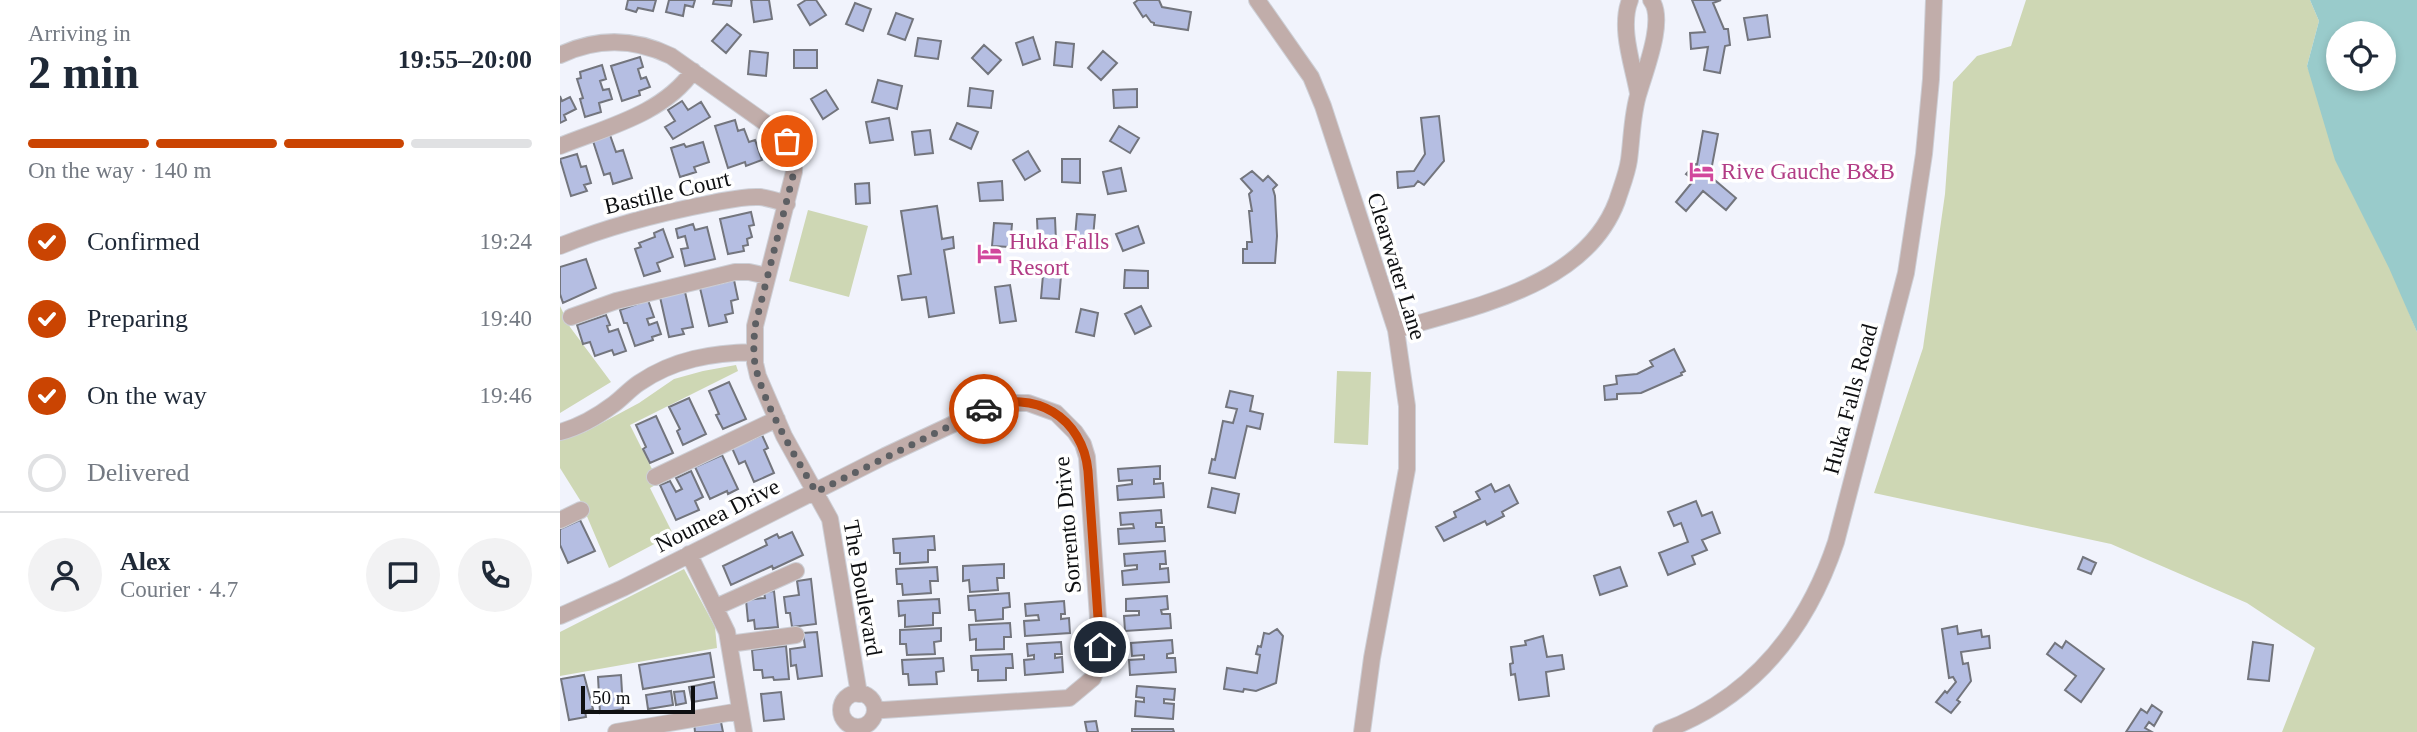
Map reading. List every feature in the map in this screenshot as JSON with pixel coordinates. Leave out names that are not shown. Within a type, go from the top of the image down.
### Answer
[{"type":"street","name":"Clearwater Lane","points":[[1257,0],[1311,77],[1323,106],[1396,330],[1408,406],[1408,469],[1372,658],[1362,732]]},
{"type":"street","points":[[1630,0],[1627,7],[1627,38],[1638,93]]},
{"type":"street","points":[[1396,330],[1520,292],[1560,271],[1596,235],[1615,204],[1628,164],[1638,93],[1651,58],[1656,13],[1654,3],[1650,0]]},
{"type":"street","name":"Huka Falls Road","points":[[1661,732],[1688,722],[1718,705],[1765,667],[1801,621],[1825,574],[1836,542],[1906,273],[1924,154],[1931,79],[1934,0]]},
{"type":"street","name":"Noumea Drive","points":[[560,55],[576,47],[606,41],[637,42],[671,56],[787,141],[794,162],[787,204],[755,326],[754,352],[758,376],[777,419],[816,492],[622,589],[560,616]]},
{"type":"street","points":[[560,146],[663,102],[682,86],[693,71]]},
{"type":"street","name":"Bastille Court","points":[[560,246],[598,231],[712,203],[762,197],[787,204]]},
{"type":"street","points":[[571,317],[616,301],[735,272],[767,275]]},
{"type":"street","points":[[560,432],[592,418],[614,404],[638,383],[684,361],[724,353],[754,352]]},
{"type":"street","name":"Sorrento Drive","points":[[816,492],[998,403],[1028,403],[1056,413],[1075,432],[1087,457],[1100,647],[1099,662],[1093,678],[1069,698],[884,710],[875,708]]},
{"type":"street","points":[[655,477],[777,419]]},
{"type":"street","name":"The Boulevard","points":[[816,492],[830,519],[859,694]]},
{"type":"street","points":[[560,520],[581,509]]},
{"type":"street","points":[[689,555],[727,632],[744,732]]},
{"type":"street","points":[[716,607],[796,571]]},
{"type":"street","points":[[729,643],[796,635]]},
{"type":"street","points":[[853,694],[859,694],[869,698],[875,708],[875,714],[868,724],[857,730],[846,722],[841,712],[844,701],[853,694]]},
{"type":"street","points":[[616,732],[740,711]]},
{"type":"shaded area","points":[[2026,0],[2310,0],[2319,21],[2307,66],[2417,332],[2417,732],[2282,732],[2315,648],[2247,603],[2111,544],[1874,493],[1923,348],[1945,194],[1953,82],[1977,56],[2011,46]]},
{"type":"shaded area","points":[[2310,0],[2417,0],[2417,332],[2389,268],[2335,160],[2307,66],[2319,21]]},
{"type":"shaded area","points":[[808,210],[868,226],[849,297],[789,281]]},
{"type":"shaded area","points":[[560,306],[570,327],[611,382],[560,413]]},
{"type":"shaded area","points":[[736,365],[738,371],[630,425],[659,483],[650,488],[673,534],[609,568],[580,500],[560,468],[560,439],[585,432],[639,403],[674,379]]},
{"type":"shaded area","points":[[1337,371],[1371,372],[1368,445],[1334,443]]},
{"type":"shaded area","points":[[684,569],[715,627],[717,648],[560,676],[560,632]]},
{"type":"building","points":[[628,0],[656,0],[653,11],[638,8],[636,12],[626,9]]},
{"type":"building","points":[[669,0],[695,0],[693,7],[685,5],[683,16],[666,12]]},
{"type":"building","points":[[714,0],[732,0],[731,6],[713,4]]},
{"type":"building","points":[[751,0],[769,0],[772,19],[754,22]]},
{"type":"building","points":[[806,0],[816,0],[826,15],[810,25],[798,5]]},
{"type":"building","points":[[1138,0],[1159,0],[1162,7],[1191,12],[1188,30],[1154,25],[1146,15],[1143,17],[1134,3]]},
{"type":"building","points":[[1692,0],[1721,0],[1713,3],[1724,29],[1728,29],[1730,45],[1725,46],[1720,73],[1704,70],[1708,47],[1691,49],[1690,33],[1705,32]]},
{"type":"building","points":[[855,3],[871,9],[863,31],[846,24]]},
{"type":"building","points":[[896,13],[913,19],[905,40],[888,34]]},
{"type":"building","points":[[1767,15],[1770,37],[1748,40],[1744,18]]},
{"type":"building","points":[[727,24],[741,35],[726,53],[712,41]]},
{"type":"building","points":[[1033,37],[1040,59],[1023,65],[1016,43]]},
{"type":"building","points":[[918,38],[941,41],[938,59],[915,56]]},
{"type":"building","points":[[1056,42],[1074,44],[1072,67],[1054,65]]},
{"type":"building","points":[[984,45],[1001,60],[988,74],[972,58]]},
{"type":"building","points":[[794,50],[817,50],[817,68],[794,68]]},
{"type":"building","points":[[750,51],[768,53],[766,76],[748,74]]},
{"type":"building","points":[[1103,51],[1117,63],[1101,80],[1088,68]]},
{"type":"building","points":[[640,57],[643,67],[638,69],[641,79],[646,77],[650,87],[639,91],[640,95],[622,101],[611,66]]},
{"type":"building","points":[[602,65],[606,79],[600,81],[603,90],[609,89],[612,99],[599,103],[601,112],[585,117],[577,79],[581,78],[580,72]]},
{"type":"building","points":[[878,80],[902,86],[897,109],[872,102]]},
{"type":"building","points":[[970,88],[993,91],[991,108],[968,106]]},
{"type":"building","points":[[1137,89],[1137,107],[1114,108],[1113,90]]},
{"type":"building","points":[[826,90],[838,109],[823,119],[811,99]]},
{"type":"building","points":[[560,96],[562,101],[570,97],[576,109],[564,115],[566,120],[560,123]]},
{"type":"building","points":[[682,101],[688,110],[701,102],[710,117],[673,139],[665,127],[675,121],[668,110]]},
{"type":"building","points":[[1439,116],[1444,161],[1424,185],[1418,181],[1414,186],[1398,188],[1397,172],[1414,171],[1425,154],[1421,118]]},
{"type":"building","points":[[889,118],[893,140],[870,143],[866,122]]},
{"type":"building","points":[[735,120],[738,131],[744,129],[749,142],[755,140],[762,160],[746,166],[745,162],[728,168],[715,126]]},
{"type":"building","points":[[957,123],[978,132],[971,149],[950,139]]},
{"type":"building","points":[[1119,126],[1139,138],[1130,153],[1110,141]]},
{"type":"building","points":[[930,130],[933,153],[915,155],[912,132]]},
{"type":"building","points":[[1703,131],[1718,134],[1710,176],[1736,198],[1726,210],[1703,191],[1686,211],[1676,202],[1694,180],[1686,174],[1697,165]]},
{"type":"building","points":[[610,135],[616,152],[623,150],[632,178],[613,184],[610,173],[604,175],[593,141]]},
{"type":"building","points":[[703,142],[709,162],[694,167],[696,172],[680,177],[671,148]]},
{"type":"building","points":[[1028,151],[1040,171],[1025,180],[1013,160]]},
{"type":"building","points":[[577,154],[581,167],[586,166],[591,183],[584,185],[587,191],[571,196],[560,159]]},
{"type":"building","points":[[1062,159],[1080,159],[1080,183],[1062,182]]},
{"type":"building","points":[[1121,168],[1126,191],[1108,194],[1103,172]]},
{"type":"building","points":[[1252,171],[1263,181],[1268,176],[1277,185],[1273,189],[1277,236],[1275,263],[1243,263],[1243,249],[1247,249],[1247,242],[1252,242],[1249,194],[1252,191],[1241,179]]},
{"type":"building","points":[[1002,181],[1003,200],[980,201],[978,183]]},
{"type":"building","points":[[869,183],[870,203],[856,204],[855,184]]},
{"type":"building","points":[[937,206],[942,239],[953,237],[954,248],[944,250],[954,313],[929,317],[926,297],[902,300],[898,276],[911,274],[901,211]]},
{"type":"building","points":[[751,212],[754,225],[749,226],[752,237],[747,239],[748,245],[743,246],[744,251],[728,254],[720,219]]},
{"type":"building","points":[[1077,214],[1095,215],[1093,238],[1075,237]]},
{"type":"building","points":[[1055,218],[1056,241],[1038,242],[1037,219]]},
{"type":"building","points":[[994,223],[1012,224],[1010,247],[992,246]]},
{"type":"building","points":[[693,224],[695,230],[707,227],[715,259],[685,266],[681,249],[688,248],[685,236],[678,238],[676,229]]},
{"type":"building","points":[[1138,226],[1144,243],[1123,251],[1116,234]]},
{"type":"building","points":[[663,229],[673,257],[657,263],[660,271],[644,276],[635,249],[641,247],[639,243],[655,237],[654,233]]},
{"type":"building","points":[[586,259],[596,288],[563,303],[560,294],[560,267]]},
{"type":"building","points":[[1125,270],[1148,271],[1148,288],[1124,288]]},
{"type":"building","points":[[1043,275],[1061,276],[1059,299],[1041,298]]},
{"type":"building","points":[[734,280],[738,299],[731,301],[733,313],[725,315],[727,322],[709,326],[700,288]]},
{"type":"building","points":[[1010,285],[1016,321],[1000,323],[995,287]]},
{"type":"building","points":[[685,292],[693,327],[682,329],[684,334],[669,337],[660,297]]},
{"type":"building","points":[[648,300],[654,317],[647,319],[649,325],[657,322],[661,334],[635,346],[620,310]]},
{"type":"building","points":[[1141,306],[1151,326],[1135,334],[1125,314]]},
{"type":"building","points":[[1081,309],[1098,313],[1094,336],[1076,332]]},
{"type":"building","points":[[606,315],[610,325],[607,326],[609,332],[618,329],[626,351],[614,355],[612,350],[595,356],[590,342],[583,344],[577,325]]},
{"type":"building","points":[[1674,349],[1685,371],[1682,375],[1641,393],[1617,394],[1617,399],[1605,400],[1604,386],[1617,384],[1616,376],[1637,374],[1653,366],[1650,361]]},
{"type":"building","points":[[729,382],[746,419],[723,429],[709,391]]},
{"type":"building","points":[[1230,391],[1253,396],[1250,411],[1263,414],[1260,429],[1247,426],[1235,478],[1209,473],[1212,459],[1215,460],[1223,421],[1233,423],[1237,409],[1226,407]]},
{"type":"building","points":[[689,398],[706,434],[683,445],[677,431],[680,429],[669,407]]},
{"type":"building","points":[[656,416],[673,453],[650,463],[636,425]]},
{"type":"building","points":[[762,435],[768,448],[764,450],[774,473],[754,482],[745,461],[739,464],[732,448]]},
{"type":"building","points":[[722,455],[738,489],[710,499],[695,467]]},
{"type":"building","points":[[1160,466],[1160,479],[1154,479],[1154,484],[1163,483],[1164,497],[1118,500],[1117,486],[1132,484],[1132,480],[1119,481],[1118,469]]},
{"type":"building","points":[[691,471],[703,497],[695,501],[699,510],[676,520],[660,485],[670,481],[676,492],[682,489],[676,478]]},
{"type":"building","points":[[1491,484],[1495,492],[1509,485],[1518,503],[1502,512],[1504,516],[1487,525],[1485,521],[1444,541],[1436,527],[1456,517],[1454,512],[1480,499],[1476,492]]},
{"type":"building","points":[[1212,488],[1239,494],[1235,513],[1208,507]]},
{"type":"building","points":[[1696,501],[1702,516],[1712,512],[1720,533],[1702,540],[1707,550],[1692,556],[1695,564],[1668,575],[1659,553],[1688,542],[1681,523],[1674,526],[1668,512]]},
{"type":"building","points":[[1161,510],[1162,523],[1156,523],[1156,527],[1164,527],[1165,541],[1119,544],[1118,529],[1134,528],[1133,524],[1121,525],[1120,513]]},
{"type":"building","points":[[580,520],[595,551],[568,563],[560,545],[560,529]]},
{"type":"building","points":[[792,532],[803,555],[731,585],[723,566],[767,545],[765,540],[777,534],[779,538]]},
{"type":"building","points":[[934,536],[935,550],[928,550],[928,562],[900,564],[900,553],[894,553],[893,539]]},
{"type":"building","points":[[1165,551],[1166,564],[1160,564],[1160,569],[1168,568],[1169,582],[1123,585],[1122,571],[1137,569],[1137,565],[1125,566],[1124,554]]},
{"type":"building","points":[[2083,557],[2096,563],[2091,574],[2078,569]]},
{"type":"building","points":[[1004,564],[1004,578],[997,578],[998,590],[970,592],[969,580],[963,581],[963,566]]},
{"type":"building","points":[[937,567],[938,581],[930,581],[931,593],[903,595],[902,584],[897,584],[896,569]]},
{"type":"building","points":[[1620,567],[1627,586],[1600,595],[1594,576]]},
{"type":"building","points":[[811,579],[816,624],[792,627],[790,613],[786,613],[784,597],[799,595],[797,581]]},
{"type":"building","points":[[774,591],[778,627],[755,629],[754,620],[748,621],[746,600],[765,598],[764,592]]},
{"type":"building","points":[[1009,593],[1010,607],[1003,608],[1003,619],[976,621],[975,610],[969,610],[968,596]]},
{"type":"building","points":[[1167,596],[1168,609],[1161,610],[1162,614],[1170,614],[1171,628],[1125,631],[1124,616],[1139,615],[1139,611],[1126,611],[1126,599]]},
{"type":"building","points":[[939,599],[940,613],[933,613],[933,625],[905,627],[905,615],[899,616],[898,601]]},
{"type":"building","points":[[1064,601],[1065,614],[1061,614],[1061,619],[1069,618],[1070,633],[1025,636],[1024,621],[1039,620],[1038,615],[1026,616],[1025,604]]},
{"type":"building","points":[[1010,623],[1011,637],[1004,637],[1004,649],[976,650],[976,639],[970,640],[969,625]]},
{"type":"building","points":[[1957,626],[1958,634],[1981,630],[1982,637],[1989,636],[1990,648],[1961,652],[1963,664],[1968,663],[1971,681],[1951,713],[1936,702],[1956,682],[1953,677],[1949,678],[1942,629]]},
{"type":"building","points":[[941,628],[941,641],[934,642],[935,654],[907,655],[906,644],[900,644],[900,630]]},
{"type":"building","points":[[1277,629],[1283,636],[1276,683],[1256,691],[1224,689],[1227,668],[1257,673],[1260,655],[1256,654],[1258,646],[1261,647],[1264,633],[1269,634]]},
{"type":"building","points":[[817,632],[822,676],[798,679],[796,665],[791,666],[790,649],[805,647],[803,633]]},
{"type":"building","points":[[1543,636],[1547,657],[1562,655],[1564,669],[1546,672],[1549,696],[1519,700],[1515,674],[1511,675],[1511,647],[1526,645],[1525,641]]},
{"type":"building","points":[[1172,640],[1173,653],[1167,654],[1167,658],[1175,658],[1176,672],[1130,675],[1129,660],[1144,659],[1144,655],[1132,656],[1131,643]]},
{"type":"building","points":[[2066,641],[2104,669],[2081,702],[2065,690],[2076,676],[2047,654],[2055,643],[2062,648]]},
{"type":"building","points":[[1061,642],[1062,654],[1055,654],[1055,658],[1062,657],[1063,672],[1025,675],[1024,660],[1034,659],[1034,655],[1028,656],[1027,644]]},
{"type":"building","points":[[2253,642],[2273,645],[2269,681],[2248,679]]},
{"type":"building","points":[[786,646],[789,679],[763,678],[762,670],[754,670],[752,650]]},
{"type":"building","points":[[710,653],[714,677],[643,689],[639,665]]},
{"type":"building","points":[[1012,654],[1013,668],[1006,668],[1006,680],[978,681],[978,670],[972,670],[971,656]]},
{"type":"building","points":[[943,658],[944,671],[936,672],[937,684],[909,685],[908,674],[903,674],[902,660]]},
{"type":"building","points":[[584,675],[593,709],[585,711],[586,717],[569,720],[561,679]]},
{"type":"building","points":[[621,675],[623,709],[600,713],[598,677]]},
{"type":"building","points":[[714,682],[717,698],[692,702],[689,687]]},
{"type":"building","points":[[1137,686],[1175,689],[1174,700],[1164,699],[1164,703],[1174,704],[1173,719],[1135,716],[1136,701],[1144,702],[1144,698],[1136,697]]},
{"type":"building","points":[[671,691],[673,705],[648,709],[646,695]]},
{"type":"building","points":[[684,691],[686,703],[676,705],[674,692]]},
{"type":"building","points":[[781,692],[784,719],[764,721],[761,694]]},
{"type":"building","points":[[2152,705],[2162,712],[2154,726],[2149,722],[2145,728],[2152,732],[2126,732],[2141,709],[2147,713]]},
{"type":"building","points":[[720,717],[723,732],[695,732],[694,722]]},
{"type":"building","points":[[1096,721],[1098,732],[1087,732],[1085,722]]},
{"type":"building","points":[[1132,729],[1173,729],[1174,732],[1132,732]]},
{"type":"way so far","points":[[787,141],[793,152],[794,172],[755,326],[754,352],[758,376],[784,436],[816,492],[984,409]]},
{"type":"place","name":"Rive Gauche B&B","points":[[1701,171]]},
{"type":"place","name":"Huka Falls Resort","points":[[989,254]]},
{"type":"route","points":[[984,409],[1013,401],[1043,407],[1056,413],[1083,444],[1087,457],[1100,647]]}]
